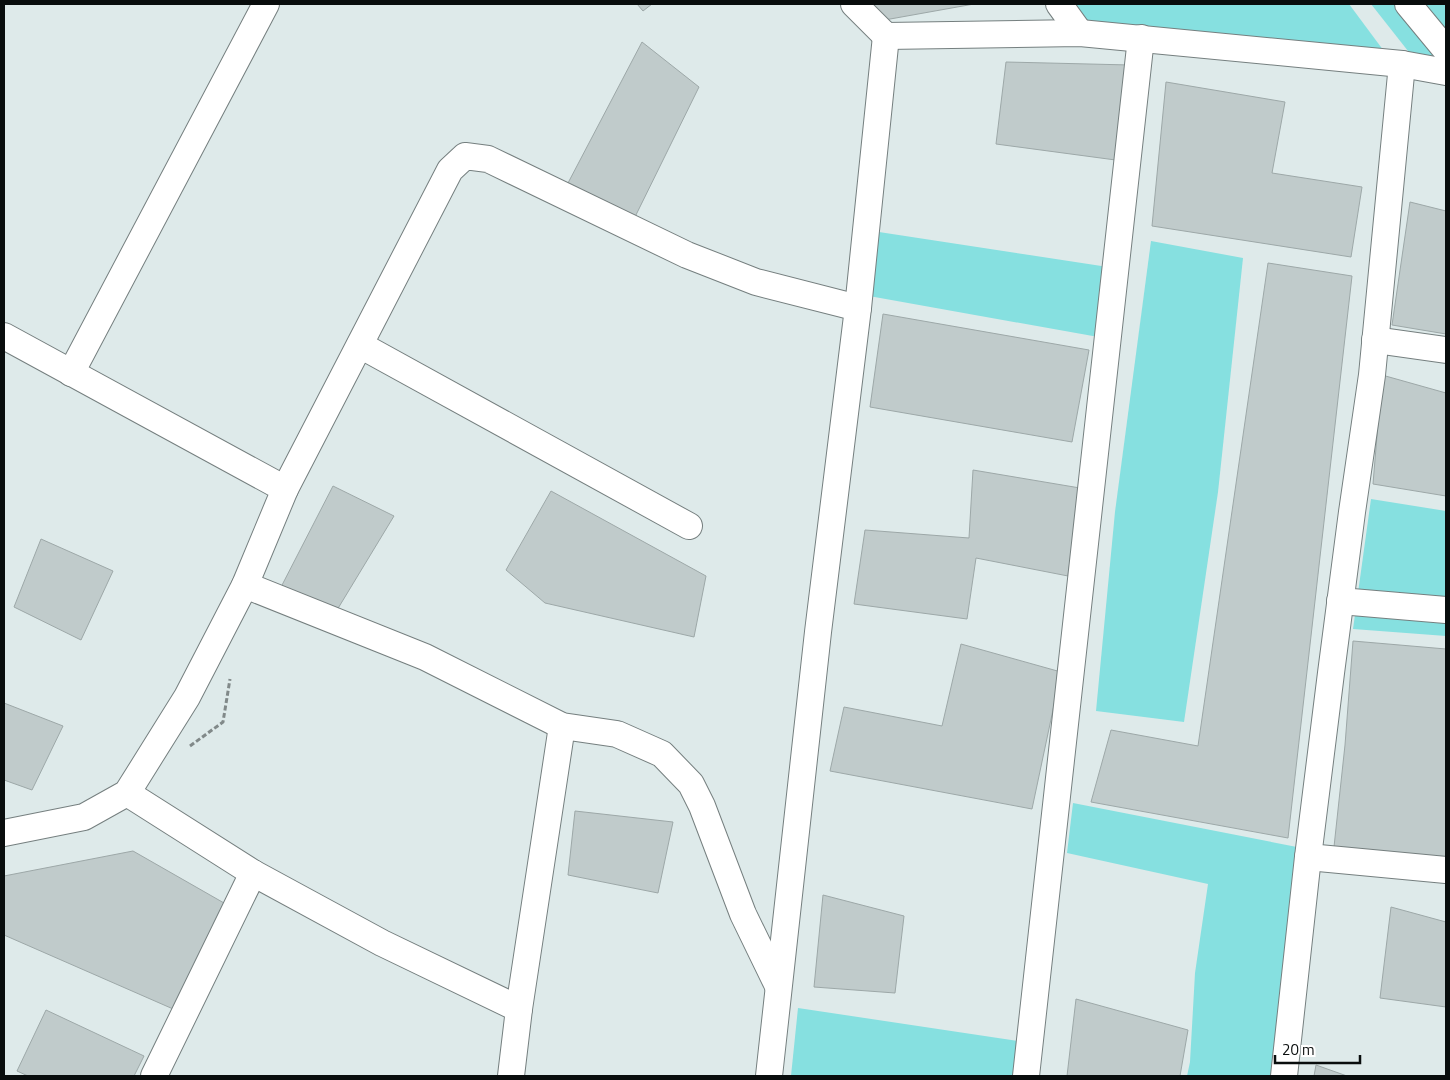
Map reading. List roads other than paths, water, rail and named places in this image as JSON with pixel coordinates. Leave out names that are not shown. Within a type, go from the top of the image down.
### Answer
[{"type":"street","points":[[71,373],[266,4]]},
{"type":"street","points":[[854,4],[886,36],[1080,33],[1402,64],[1446,72]]},
{"type":"street","points":[[1059,4],[1080,33]]},
{"type":"street","points":[[1408,4],[1446,50]]},
{"type":"street","points":[[769,1076],[818,632],[858,308],[886,36]]},
{"type":"street","points":[[1026,1076],[1141,38]]},
{"type":"street","points":[[1284,1076],[1308,857],[1340,601],[1372,375],[1402,64]]},
{"type":"street","points":[[4,833],[84,817],[127,793],[187,696],[245,585],[285,489],[450,170],[465,156],[488,160],[687,256],[756,282],[858,308]]},
{"type":"street","points":[[4,336],[285,489]]},
{"type":"street","points":[[1375,340],[1446,350]]},
{"type":"street","points":[[360,345],[689,526]]},
{"type":"street","points":[[245,585],[425,657],[562,726],[617,734],[662,754],[691,784],[702,806],[743,914],[778,986]]},
{"type":"street","points":[[1340,601],[1446,610]]},
{"type":"street","points":[[511,1076],[519,1009],[562,726]]},
{"type":"street","points":[[127,793],[254,873],[382,943],[519,1009]]},
{"type":"street","points":[[1308,857],[1446,870]]},
{"type":"street","points":[[154,1076],[254,873]]}]
